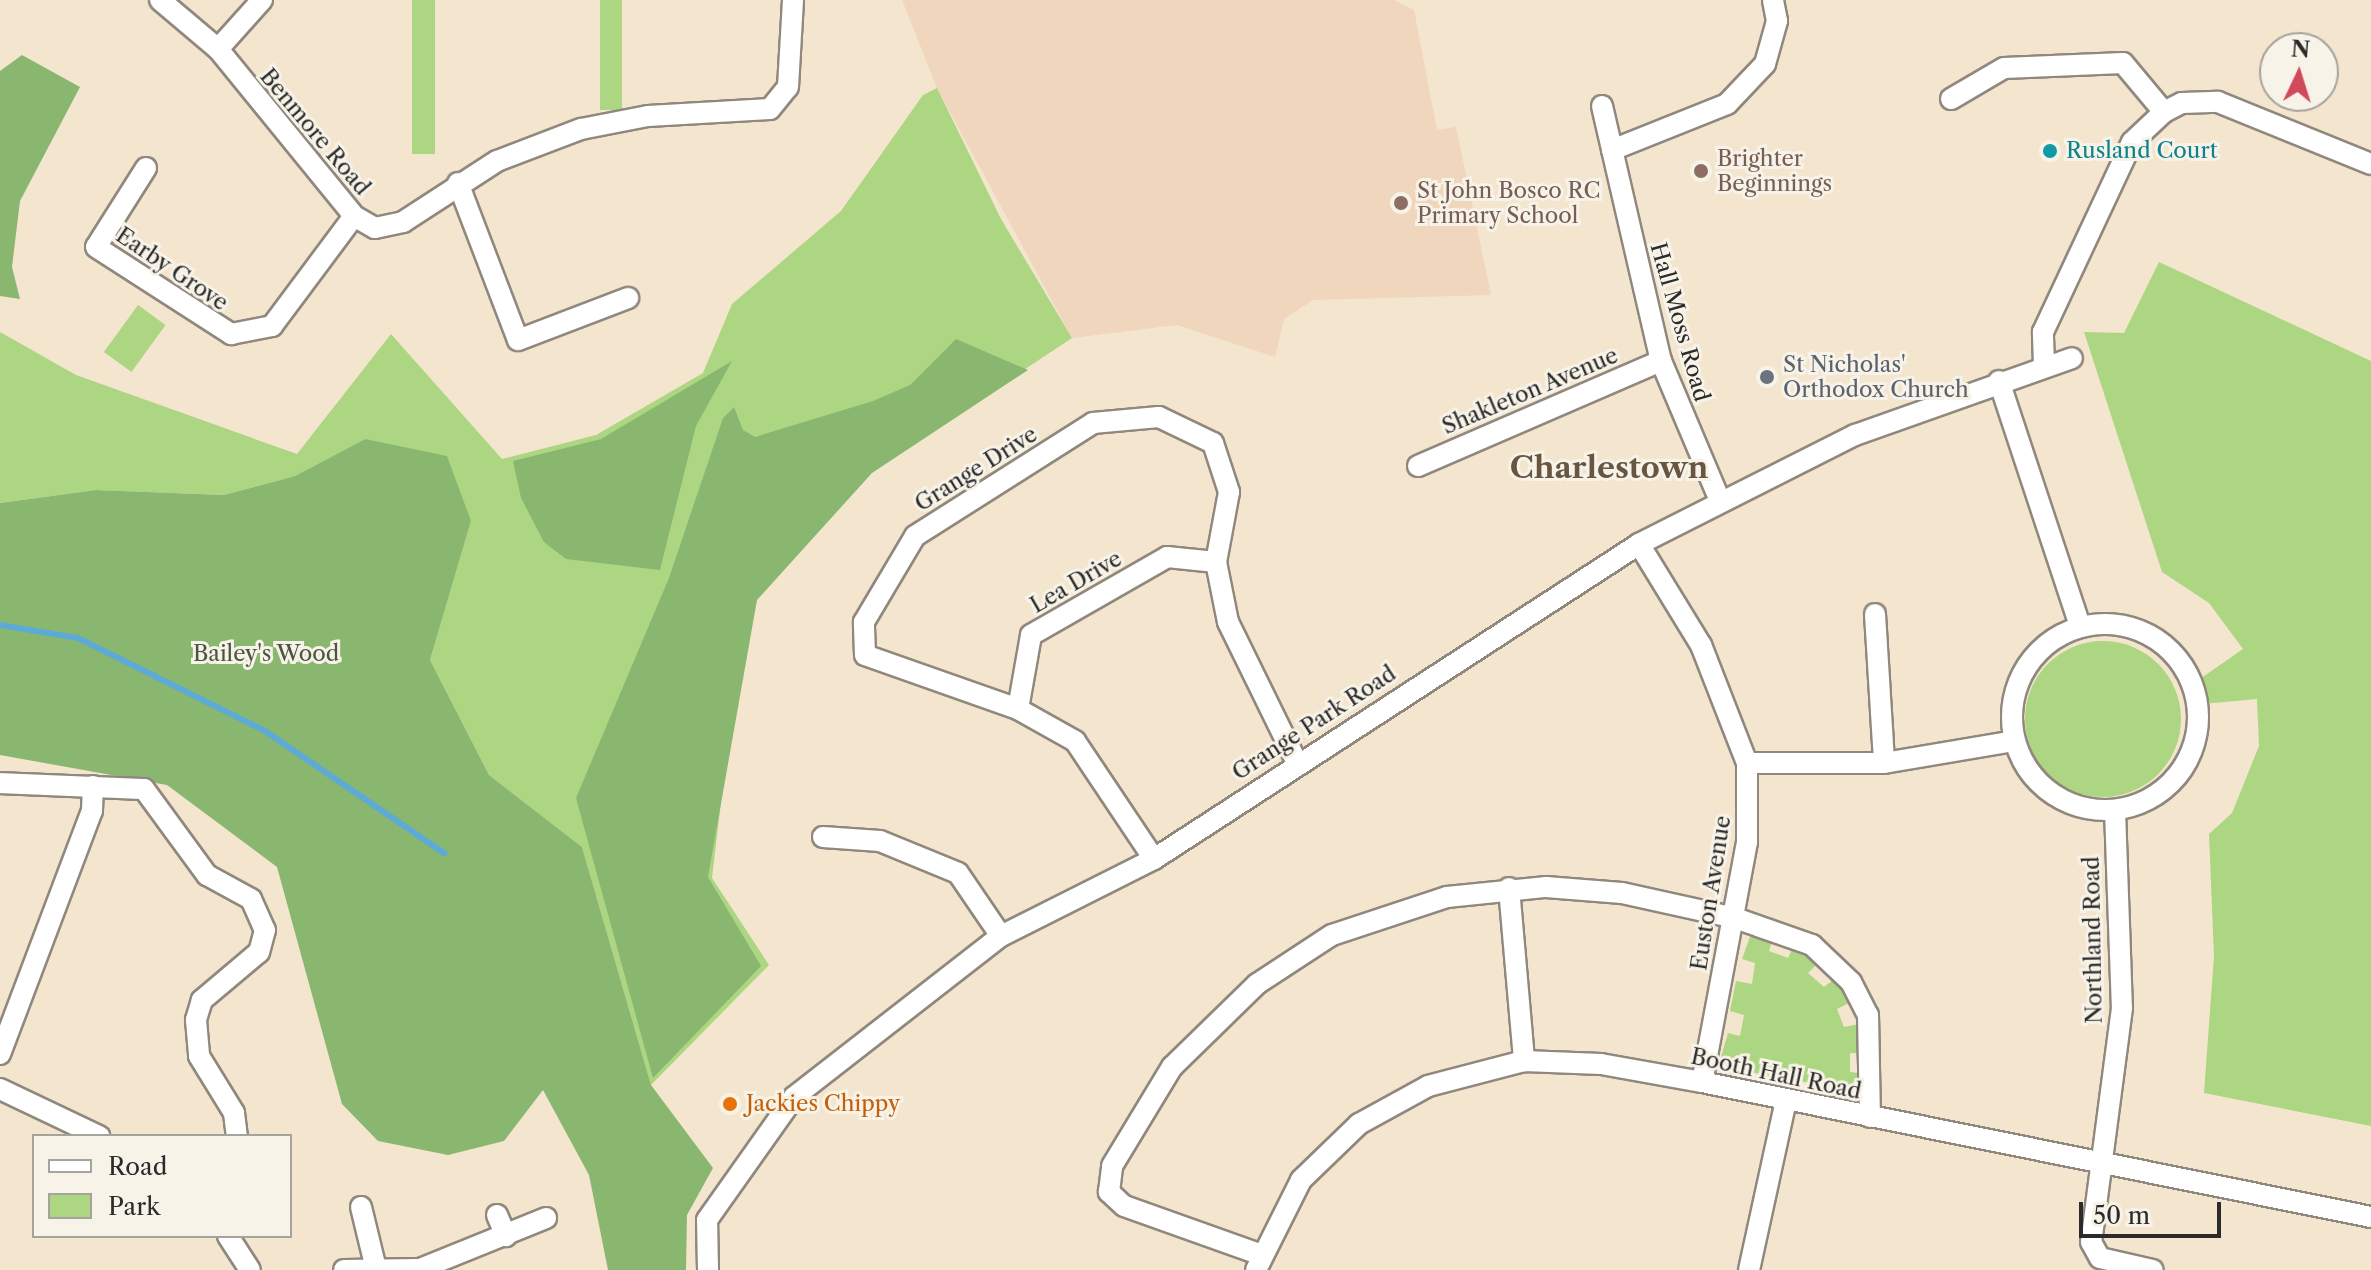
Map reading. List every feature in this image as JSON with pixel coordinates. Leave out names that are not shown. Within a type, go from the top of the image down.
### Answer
[{"type":"street","name":"Benmore Road","points":[[160,0],[218,49],[354,216],[375,228],[393,226],[458,183],[581,129],[648,116],[770,109],[788,87],[793,0]]},
{"type":"street","points":[[218,49],[262,0]]},
{"type":"street","points":[[1612,150],[1727,104],[1765,64],[1777,21],[1773,0]]},
{"type":"street","points":[[1951,99],[2004,68],[2123,63],[2164,112]]},
{"type":"street","points":[[2044,365],[2043,332],[2132,142],[2164,112],[2182,103],[2218,102],[2371,164]]},
{"type":"street","name":"Hall Moss Road","points":[[1602,106],[1661,361],[1720,501]]},
{"type":"street","name":"Earby Grove","points":[[146,168],[96,247],[231,334],[272,326],[354,216]]},
{"type":"street","points":[[458,183],[518,340],[628,298]]},
{"type":"street","name":"Grange Park Road","points":[[708,1270],[707,1220],[794,1097],[1001,936],[1154,859],[1296,761],[1639,544],[1855,435],[2044,365],[2072,358]]},
{"type":"street","name":"Shakleton Avenue","points":[[1418,466],[1661,361]]},
{"type":"street","points":[[1999,381],[2080,626]]},
{"type":"street","name":"Grange Drive","points":[[1154,859],[1075,741],[1018,709],[865,655],[864,622],[915,536],[1093,423],[1159,417],[1213,443],[1229,492],[1216,562],[1228,622],[1296,761]]},
{"type":"street","name":"Euston Avenue","points":[[1639,544],[1701,645],[1747,763],[1747,842],[1702,1082]]},
{"type":"street","name":"Lea Drive","points":[[1018,709],[1031,635],[1167,557],[1216,562]]},
{"type":"street","points":[[1875,614],[1884,763]]},
{"type":"street","points":[[2080,626],[2132,628],[2161,642],[2187,672],[2197,703],[2190,756],[2171,783],[2115,810],[2057,797],[2032,776],[2014,741],[2012,709],[2024,670],[2045,645],[2080,626]]},
{"type":"street","points":[[1747,763],[1884,763],[2014,741]]},
{"type":"street","points":[[0,783],[144,789],[207,875],[251,899],[260,913],[259,952],[202,1000],[196,1020],[199,1056],[234,1113],[237,1134]]},
{"type":"street","points":[[0,1054],[84,834],[93,786]]},
{"type":"street","name":"Northland Road","points":[[2115,810],[2122,1008],[2092,1248],[2106,1260],[2153,1270]]},
{"type":"street","points":[[823,837],[880,841],[958,873],[1001,936]]},
{"type":"street","points":[[1509,888],[1524,1061]]},
{"type":"street","points":[[1257,1262],[1124,1206],[1109,1192],[1112,1166],[1152,1094],[1193,1043],[1289,958],[1388,912],[1509,888],[1608,891],[1735,918],[1812,945],[1851,982],[1872,1038],[1870,1117]]},
{"type":"street","name":"Booth Hall Road","points":[[1257,1262],[1301,1180],[1359,1124],[1450,1077],[1524,1061],[1601,1064],[1702,1082],[2371,1217]]},
{"type":"street","points":[[0,1089],[95,1134]]},
{"type":"street","points":[[1749,1270],[1786,1100]]},
{"type":"street","points":[[361,1207],[376,1269]]},
{"type":"street","points":[[497,1215],[506,1236]]},
{"type":"street","points":[[344,1270],[420,1269],[546,1218]]},
{"type":"street","points":[[229,1238],[250,1270]]},
{"type":"shaded area","points":[[902,0],[1394,0],[1414,10],[1437,130],[1456,127],[1491,295],[1313,300],[1284,319],[1275,357],[1177,325],[1072,338],[937,88]]},
{"type":"green space","points":[[412,0],[435,0],[435,154],[412,154]]},
{"type":"green space","points":[[600,0],[622,0],[622,110],[600,110]]},
{"type":"green space","points":[[22,55],[80,87],[20,201],[12,267],[20,299],[0,296],[0,71]]},
{"type":"green space","points":[[937,88],[1001,219],[1072,338],[869,472],[773,568],[743,617],[712,878],[769,965],[651,1085],[582,847],[489,775],[430,660],[471,521],[365,439],[295,476],[224,495],[96,490],[0,503],[0,332],[76,375],[297,454],[391,334],[502,459],[596,435],[703,373],[732,304],[841,211],[923,95]]},
{"type":"green space","points":[[2159,262],[2371,361],[2371,1126],[2204,1093],[2214,956],[2209,834],[2232,813],[2259,746],[2257,699],[2202,704],[2197,681],[2243,649],[2209,603],[2162,572],[2084,332],[2124,333]]},
{"type":"green space","points":[[138,305],[166,325],[131,372],[104,352]]},
{"type":"green space","points":[[956,339],[1028,370],[872,473],[757,600],[708,877],[761,966],[653,1078],[576,798],[669,578],[723,418],[734,407],[743,430],[755,437],[873,401],[910,385]]},
{"type":"green space","points":[[732,361],[696,426],[660,570],[566,559],[544,542],[521,498],[513,461],[601,439]]},
{"type":"green space","name":"Bailey's Wood","points":[[365,439],[447,456],[471,521],[430,660],[489,775],[582,847],[651,1085],[713,1168],[687,1215],[686,1270],[608,1270],[589,1175],[543,1090],[504,1141],[448,1155],[378,1141],[342,1104],[277,867],[167,785],[0,755],[0,503],[96,490],[224,495],[295,476]]},
{"type":"green space","points":[[2103,641],[2133,647],[2158,664],[2175,689],[2181,719],[2175,749],[2158,774],[2133,791],[2103,797],[2073,791],[2048,774],[2031,749],[2025,719],[2031,689],[2048,664],[2073,647]]},
{"type":"green space","points":[[1752,931],[1774,934],[1769,951],[1788,958],[1796,941],[1820,961],[1808,973],[1824,987],[1837,977],[1855,1000],[1837,1009],[1844,1027],[1864,1023],[1867,1053],[1850,1053],[1850,1072],[1867,1074],[1861,1092],[1728,1068],[1721,1057],[1728,1033],[1740,1036],[1744,1015],[1730,1011],[1736,981],[1752,984],[1755,963],[1742,959]]},
{"type":"waterway","points":[[0,625],[78,638],[265,731],[444,853]]},
{"type":"place","name":"Rusland Court","points":[[2050,151]]},
{"type":"place","name":"Brighter Beginnings","points":[[1701,171]]},
{"type":"place","name":"St John Bosco RC Primary School","points":[[1401,203]]},
{"type":"place","name":"St Nicholas' Orthodox Church","points":[[1767,377]]},
{"type":"place","name":"Jackies Chippy","points":[[730,1104]]},
{"type":"district","name":"Charlestown","points":[[1609,468]]}]
